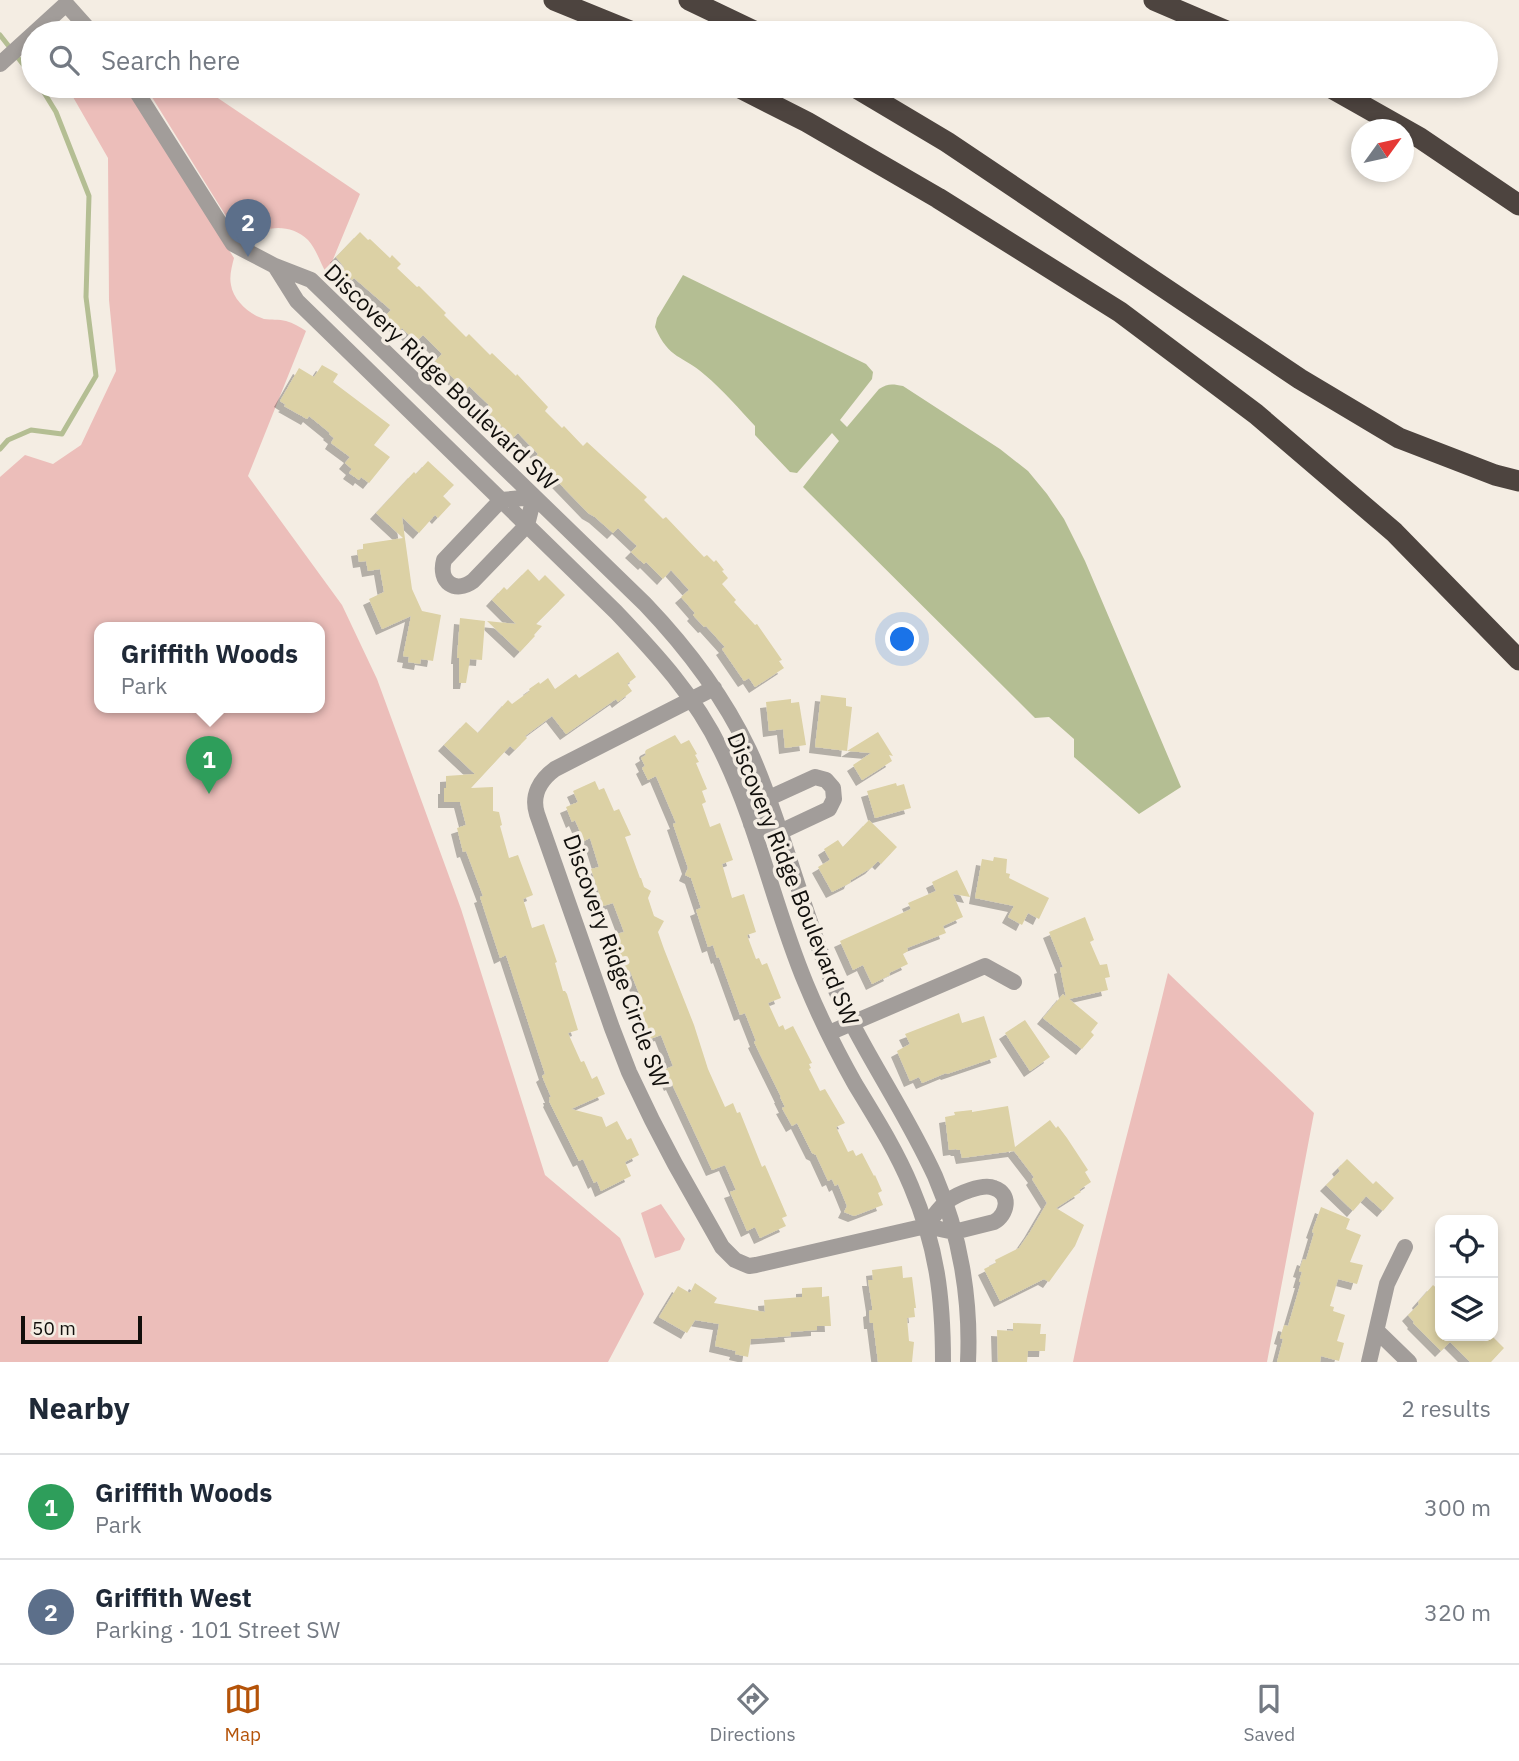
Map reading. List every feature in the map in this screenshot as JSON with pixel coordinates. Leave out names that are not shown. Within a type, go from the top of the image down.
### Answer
[{"type":"highway","points":[[554,0],[606,21]]},
{"type":"highway","points":[[689,0],[733,21]]},
{"type":"highway","points":[[1154,0],[1203,21]]},
{"type":"highway","points":[[760,98],[939,198],[1120,312],[1256,414],[1394,532],[1519,660]]},
{"type":"highway","points":[[873,98],[947,142],[1300,379],[1399,438],[1519,481]]},
{"type":"highway","points":[[1349,98],[1420,138],[1519,205]]},
{"type":"street","points":[[46,21],[66,4],[81,21]]},
{"type":"street","points":[[3,61],[21,44]]},
{"type":"street","points":[[141,98],[233,244],[275,266]]},
{"type":"street","name":"Discovery Ridge Boulevard SW","points":[[275,266],[311,280],[666,626],[714,688],[749,750],[769,798],[832,981],[852,1023],[920,1145],[945,1203],[963,1273],[968,1362]]},
{"type":"street","name":"Discovery Ridge Boulevard SW","points":[[275,266],[296,302],[657,654],[691,700],[722,750],[751,824],[806,985],[853,1081],[911,1185],[926,1226],[940,1283],[943,1362]]},
{"type":"street","points":[[534,496],[527,525],[469,584],[458,586],[447,582],[442,572],[443,560],[501,500],[534,496]]},
{"type":"street","name":"Discovery Ridge Circle SW","points":[[714,688],[555,769],[545,776],[538,786],[535,806],[537,814],[629,1072],[675,1164],[722,1247],[735,1260],[750,1266],[756,1265],[926,1226]]},
{"type":"street","points":[[815,777],[826,780],[833,788],[834,799],[829,810],[780,832],[751,824],[769,798],[815,777]]},
{"type":"street","points":[[829,1033],[985,966],[1014,982]]},
{"type":"street","points":[[990,1186],[1000,1191],[1006,1201],[1005,1211],[994,1222],[954,1231],[926,1226],[945,1203],[958,1194],[990,1186]]},
{"type":"street","points":[[1370,1362],[1387,1284],[1405,1247]]},
{"type":"street","points":[[1377,1331],[1409,1362]]},
{"type":"shaded area","points":[[74,98],[134,98],[234,258],[230,282],[239,301],[259,317],[286,321],[306,331],[248,476],[342,605],[377,679],[461,909],[545,1175],[620,1238],[644,1294],[608,1362],[0,1362],[0,477],[25,455],[53,464],[81,445],[116,371],[109,300],[108,158]]},
{"type":"shaded area","points":[[152,98],[218,98],[360,194],[327,274],[308,240],[293,231],[269,229],[247,238],[239,237]]},
{"type":"shaded area","points":[[683,275],[866,364],[873,372],[872,379],[840,420],[847,427],[879,389],[891,384],[903,386],[1000,449],[1028,471],[1064,519],[1085,561],[1181,787],[1139,814],[1074,757],[1074,739],[1049,717],[1035,718],[803,487],[839,441],[832,433],[797,473],[790,472],[755,435],[755,426],[725,393],[666,346],[655,327],[657,318]]},
{"type":"shaded area","points":[[1168,973],[1314,1113],[1267,1362],[1073,1362],[1106,1216]]},
{"type":"shaded area","points":[[661,1204],[685,1239],[680,1250],[655,1258],[641,1213]]},
{"type":"building","points":[[360,232],[390,258],[392,255],[401,264],[397,268],[446,313],[444,315],[466,337],[469,334],[490,355],[492,353],[516,376],[517,374],[548,407],[545,411],[562,428],[564,426],[583,446],[587,442],[647,497],[644,500],[663,519],[666,517],[704,557],[707,555],[714,562],[716,560],[728,578],[722,584],[736,600],[734,602],[755,625],[757,624],[782,660],[779,661],[784,668],[755,687],[749,678],[744,681],[722,649],[725,647],[693,615],[695,613],[681,597],[689,590],[671,570],[663,579],[646,562],[644,564],[631,552],[637,546],[618,528],[613,533],[588,513],[535,458],[538,454],[518,433],[513,438],[485,409],[489,405],[469,386],[466,390],[435,361],[442,354],[423,335],[416,342],[385,316],[391,310],[354,278],[352,280],[336,257]]},
{"type":"building","points":[[322,365],[338,374],[333,382],[390,425],[374,445],[390,457],[369,483],[349,473],[352,469],[345,463],[350,457],[331,443],[334,438],[330,433],[309,416],[307,419],[280,401],[299,368],[314,377]]},
{"type":"building","points":[[428,461],[454,485],[443,496],[451,504],[438,518],[435,515],[419,533],[402,517],[412,589],[422,611],[441,615],[433,661],[421,659],[420,664],[408,662],[409,657],[403,656],[411,616],[382,629],[369,599],[384,592],[380,569],[368,571],[366,561],[359,562],[357,550],[363,549],[363,544],[403,538],[376,513],[414,472],[416,474]]},
{"type":"building","points":[[528,569],[539,581],[545,575],[565,595],[536,624],[542,626],[520,652],[487,621],[516,624],[492,600],[504,587],[507,590]]},
{"type":"building","points":[[460,618],[485,621],[482,660],[470,659],[466,683],[459,683],[457,658]]},
{"type":"building","points":[[618,652],[636,677],[627,684],[632,691],[566,734],[552,716],[525,736],[527,738],[515,750],[510,746],[471,788],[493,787],[493,811],[499,812],[509,858],[518,855],[533,895],[523,899],[532,928],[544,924],[557,962],[555,963],[563,991],[567,994],[578,1030],[568,1033],[581,1062],[584,1061],[592,1079],[597,1076],[605,1094],[571,1109],[602,1117],[606,1127],[617,1121],[627,1140],[631,1138],[639,1155],[625,1162],[631,1176],[601,1191],[597,1181],[594,1183],[583,1159],[579,1161],[549,1101],[551,1097],[542,1076],[545,1074],[506,955],[500,958],[480,897],[483,896],[466,851],[463,852],[457,828],[466,825],[460,802],[444,802],[446,776],[475,774],[444,745],[466,722],[478,733],[508,700],[512,704],[539,682],[540,684],[548,678],[555,689],[576,674],[579,678]]},
{"type":"building","points":[[821,695],[846,698],[846,706],[852,707],[847,751],[815,747]]},
{"type":"building","points":[[791,699],[791,703],[799,702],[806,745],[785,748],[783,729],[769,731],[766,702]]},
{"type":"building","points":[[878,732],[893,756],[889,755],[892,761],[862,780],[853,765],[871,753],[847,751]]},
{"type":"building","points":[[675,735],[681,744],[689,740],[697,754],[695,755],[699,762],[696,763],[707,789],[702,791],[706,802],[702,804],[710,827],[720,823],[733,860],[722,864],[732,898],[744,894],[756,932],[747,935],[756,959],[759,958],[762,965],[767,963],[781,998],[768,1003],[779,1027],[783,1025],[785,1030],[793,1026],[812,1063],[809,1064],[809,1069],[820,1091],[825,1089],[845,1123],[836,1127],[848,1152],[853,1150],[856,1156],[862,1153],[882,1191],[878,1193],[883,1205],[854,1216],[844,1212],[847,1206],[838,1184],[835,1186],[832,1179],[828,1181],[797,1123],[792,1126],[782,1108],[785,1107],[754,1042],[756,1041],[745,1013],[740,1015],[713,945],[708,947],[696,910],[701,908],[691,878],[685,875],[688,868],[673,824],[676,823],[656,776],[648,780],[642,768],[645,766],[641,758],[646,755],[646,750]]},
{"type":"building","points":[[595,781],[599,790],[604,788],[614,811],[619,809],[631,835],[625,837],[644,887],[651,891],[648,898],[654,916],[664,921],[658,932],[708,1069],[725,1107],[733,1103],[737,1113],[740,1112],[762,1167],[765,1165],[787,1216],[782,1218],[786,1226],[760,1238],[755,1227],[747,1231],[730,1192],[736,1190],[725,1165],[712,1170],[663,1070],[673,1066],[661,1035],[650,1039],[637,1003],[642,1001],[630,971],[623,973],[613,935],[624,932],[613,903],[603,906],[591,869],[599,867],[590,838],[584,841],[566,807],[578,802],[573,791]]},
{"type":"building","points":[[896,783],[897,786],[904,784],[911,808],[875,818],[867,791]]},
{"type":"building","points":[[869,820],[897,847],[881,864],[878,861],[850,883],[832,892],[818,867],[830,860],[824,849],[838,840],[843,847]]},
{"type":"building","points":[[994,857],[1007,859],[1006,873],[1010,874],[1009,878],[1049,898],[1039,919],[1028,913],[1022,925],[1008,917],[1014,906],[975,898],[982,859],[993,861]]},
{"type":"building","points":[[957,870],[970,897],[953,894],[963,917],[943,926],[946,933],[907,948],[908,951],[903,954],[908,964],[872,984],[863,965],[853,970],[840,941],[911,909],[908,903],[936,891],[932,882]]},
{"type":"building","points":[[1085,917],[1094,940],[1090,942],[1100,965],[1107,964],[1110,977],[1105,978],[1108,990],[1069,999],[1098,1023],[1091,1032],[1094,1035],[1082,1049],[1043,1018],[1063,994],[1066,997],[1060,968],[1063,967],[1049,932]]},
{"type":"building","points":[[959,1013],[962,1023],[984,1016],[997,1057],[922,1083],[919,1077],[910,1081],[897,1051],[910,1044],[905,1034]]},
{"type":"building","points":[[1025,1020],[1050,1057],[1030,1071],[1005,1033]]},
{"type":"building","points":[[1008,1106],[1015,1147],[1050,1120],[1067,1138],[1088,1170],[1085,1172],[1091,1182],[1056,1208],[1084,1225],[1075,1246],[1049,1282],[1044,1279],[1000,1301],[984,1269],[1019,1248],[1047,1203],[1032,1179],[1034,1177],[1014,1151],[962,1158],[960,1150],[949,1150],[945,1117],[955,1115],[954,1112]]},
{"type":"building","points":[[1347,1159],[1373,1184],[1376,1181],[1394,1198],[1383,1211],[1366,1196],[1353,1211],[1326,1185]]},
{"type":"building","points":[[1321,1207],[1350,1219],[1346,1229],[1361,1235],[1350,1262],[1363,1265],[1357,1284],[1338,1279],[1330,1306],[1334,1307],[1333,1311],[1345,1315],[1337,1341],[1344,1343],[1339,1361],[1321,1356],[1320,1362],[1277,1362],[1283,1339],[1280,1338],[1284,1325],[1288,1326],[1301,1282],[1302,1272],[1299,1271],[1303,1259],[1306,1260]]},
{"type":"building","points":[[902,1266],[903,1278],[912,1277],[916,1308],[915,1317],[907,1318],[909,1341],[914,1342],[912,1362],[878,1362],[873,1323],[870,1323],[869,1311],[872,1306],[868,1280],[873,1280],[872,1270]]},
{"type":"building","points":[[695,1283],[717,1298],[714,1303],[765,1312],[764,1300],[802,1297],[802,1288],[822,1287],[822,1297],[829,1296],[831,1326],[790,1332],[791,1336],[751,1339],[748,1357],[735,1354],[736,1351],[715,1346],[719,1324],[695,1320],[687,1333],[659,1317],[678,1286],[690,1293]]},
{"type":"building","points":[[1433,1285],[1435,1287],[1435,1341],[1497,1341],[1504,1348],[1491,1362],[1470,1362],[1450,1342],[1441,1351],[1408,1315]]},
{"type":"building","points":[[1013,1323],[1041,1324],[1040,1334],[1046,1334],[1045,1351],[1028,1351],[1027,1362],[998,1362],[997,1330],[1013,1331]]},
{"type":"waterway","points":[[0,35],[21,62]]},
{"type":"waterway","points":[[0,449],[8,440],[31,430],[62,434],[96,376],[86,297],[89,196],[56,112],[47,98]]},
{"type":"place","name":"Griffith West","points":[[248,257]]},
{"type":"place","name":"Griffith Woods","points":[[209,794]]}]
